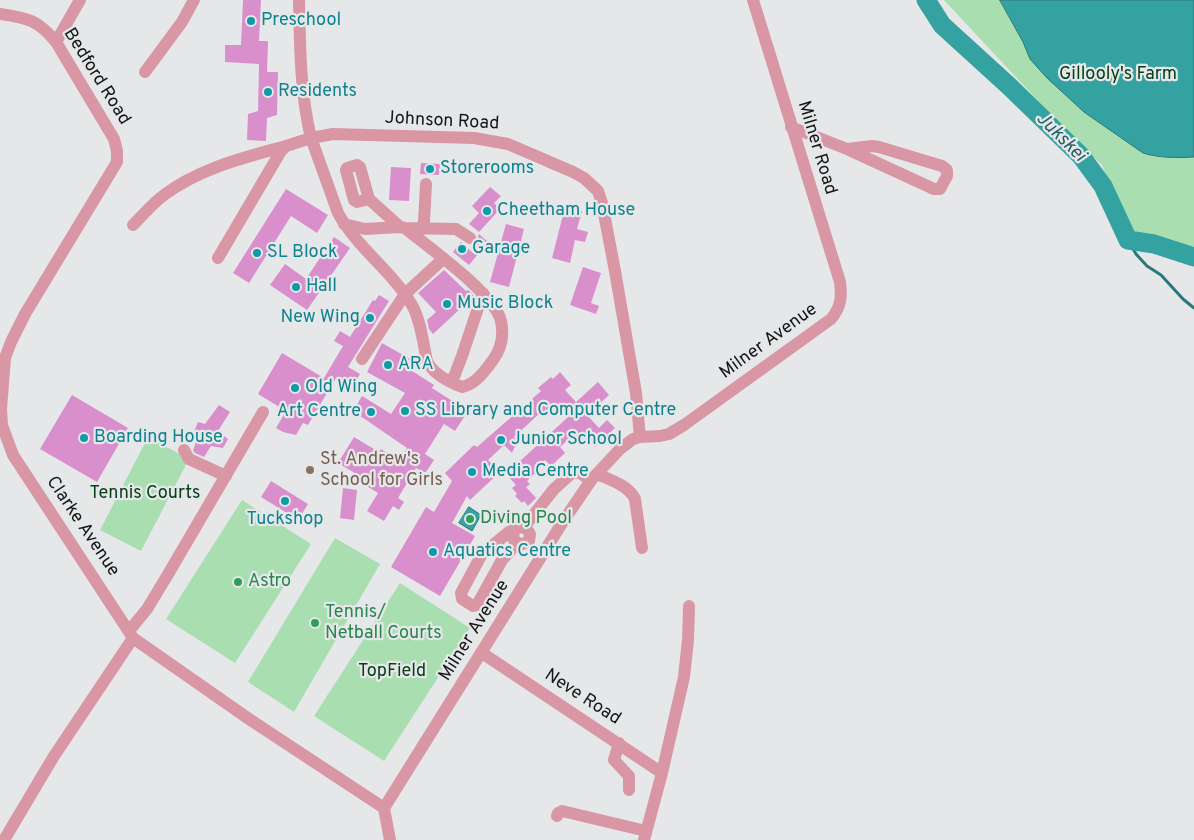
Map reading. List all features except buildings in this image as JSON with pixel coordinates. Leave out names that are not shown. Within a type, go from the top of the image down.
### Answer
[{"type":"street","points":[[56,42],[80,0]]},
{"type":"street","points":[[146,72],[182,22],[194,0]]},
{"type":"street","points":[[299,0],[301,80],[304,106],[311,138],[327,184],[338,213],[344,224],[405,294],[414,307],[430,367],[438,374],[462,387],[476,380],[498,354],[503,337],[501,319],[483,293],[369,199],[360,167],[349,166],[347,173],[327,184]]},
{"type":"street","name":"Milner Road","points":[[753,0],[840,282],[839,307]]},
{"type":"street","name":"Bedford Road","points":[[0,14],[29,19],[42,26],[56,42],[114,139],[117,162]]},
{"type":"street","points":[[791,127],[847,149],[934,190],[940,189],[947,176],[947,170],[942,166],[879,147],[847,149]]},
{"type":"street","name":"Johnson Road","points":[[133,225],[164,195],[200,173],[241,158],[311,138],[333,134],[474,138],[508,144],[573,172],[592,184],[598,191],[603,209],[636,393],[640,437]]},
{"type":"street","points":[[218,258],[281,151],[286,146]]},
{"type":"street","name":"Clarke Avenue","points":[[117,162],[25,314],[3,358],[2,425],[13,455],[131,634],[278,739],[384,808]]},
{"type":"street","points":[[421,228],[424,222],[426,184]]},
{"type":"street","points":[[344,224],[365,229],[456,228],[470,238]]},
{"type":"street","points":[[362,359],[405,294],[443,259]]},
{"type":"street","points":[[452,382],[483,293]]},
{"type":"street","name":"Milner Avenue","points":[[384,808],[576,500],[594,477],[626,443],[640,437],[668,434],[684,425],[831,319],[839,307]]},
{"type":"street","points":[[4,840],[54,756],[152,600],[264,412]]},
{"type":"street","points":[[184,450],[189,459],[226,476]]},
{"type":"street","points":[[542,556],[522,535],[509,532],[482,554],[460,593],[462,599],[473,606],[477,605],[502,560],[522,535],[578,472],[627,489],[632,493],[635,499],[642,548]]},
{"type":"street","points":[[557,816],[558,813],[562,812],[645,836],[662,773],[684,677],[688,640],[688,606]]},
{"type":"street","name":"Neve Road","points":[[482,653],[662,773]]},
{"type":"street","points":[[619,743],[614,760],[628,776],[629,790]]},
{"type":"street","points":[[384,808],[390,840]]},
{"type":"green space","name":"Gillooly's Farm","points":[[944,0],[1194,0],[1194,252],[1151,241],[1135,234],[1125,221],[1115,201],[1102,165],[1069,134]]},
{"type":"green space","name":"Tennis Courts","points":[[148,437],[189,459],[141,551],[100,530]]},
{"type":"green space","name":"Astro","points":[[242,500],[311,544],[235,663],[166,619]]},
{"type":"green space","name":"Tennis/ Netball Courts","points":[[335,538],[380,564],[294,712],[248,682]]},
{"type":"green space","name":"TopField","points":[[400,583],[470,628],[384,761],[314,716]]},
{"type":"water","name":"Gillooly's Farm","points":[[1000,0],[1194,0],[1194,157],[1155,156],[1143,153],[1084,112],[1047,78],[1030,59]]},
{"type":"water","name":"Diving Pool","points":[[469,507],[481,515],[472,531],[459,523]]},
{"type":"waterway","name":"Jukskei","points":[[926,0],[942,25],[1010,87],[1081,156],[1103,186],[1128,240],[1154,244],[1194,257]]},
{"type":"waterway","points":[[1128,240],[1136,254],[1147,266],[1161,275],[1194,308]]},
{"type":"place","name":"Preschool","points":[[251,21]]},
{"type":"place","name":"Residents","points":[[268,92]]},
{"type":"place","name":"Storerooms","points":[[430,169]]},
{"type":"place","name":"Cheetham House","points":[[487,211]]},
{"type":"place","name":"Garage","points":[[462,249]]},
{"type":"place","name":"SL Block","points":[[257,253]]},
{"type":"place","name":"Hall","points":[[296,287]]},
{"type":"place","name":"Music Block","points":[[447,304]]},
{"type":"place","name":"New Wing","points":[[370,318]]},
{"type":"place","name":"ARA","points":[[388,365]]},
{"type":"place","name":"Old Wing","points":[[295,388]]},
{"type":"place","name":"SS Library and Computer Centre","points":[[405,411]]},
{"type":"place","name":"Art Centre","points":[[371,412]]},
{"type":"place","name":"Boarding House","points":[[84,438]]},
{"type":"place","name":"Junior School","points":[[501,440]]},
{"type":"place","name":"St. Andrew's School for Girls","points":[[310,470]]},
{"type":"place","name":"Media Centre","points":[[472,472]]},
{"type":"place","name":"Tuckshop","points":[[285,501]]},
{"type":"place","name":"Diving Pool","points":[[470,519]]},
{"type":"place","name":"Aquatics Centre","points":[[433,552]]},
{"type":"place","name":"Astro","points":[[238,582]]},
{"type":"place","name":"Tennis/ Netball Courts","points":[[315,623]]}]
